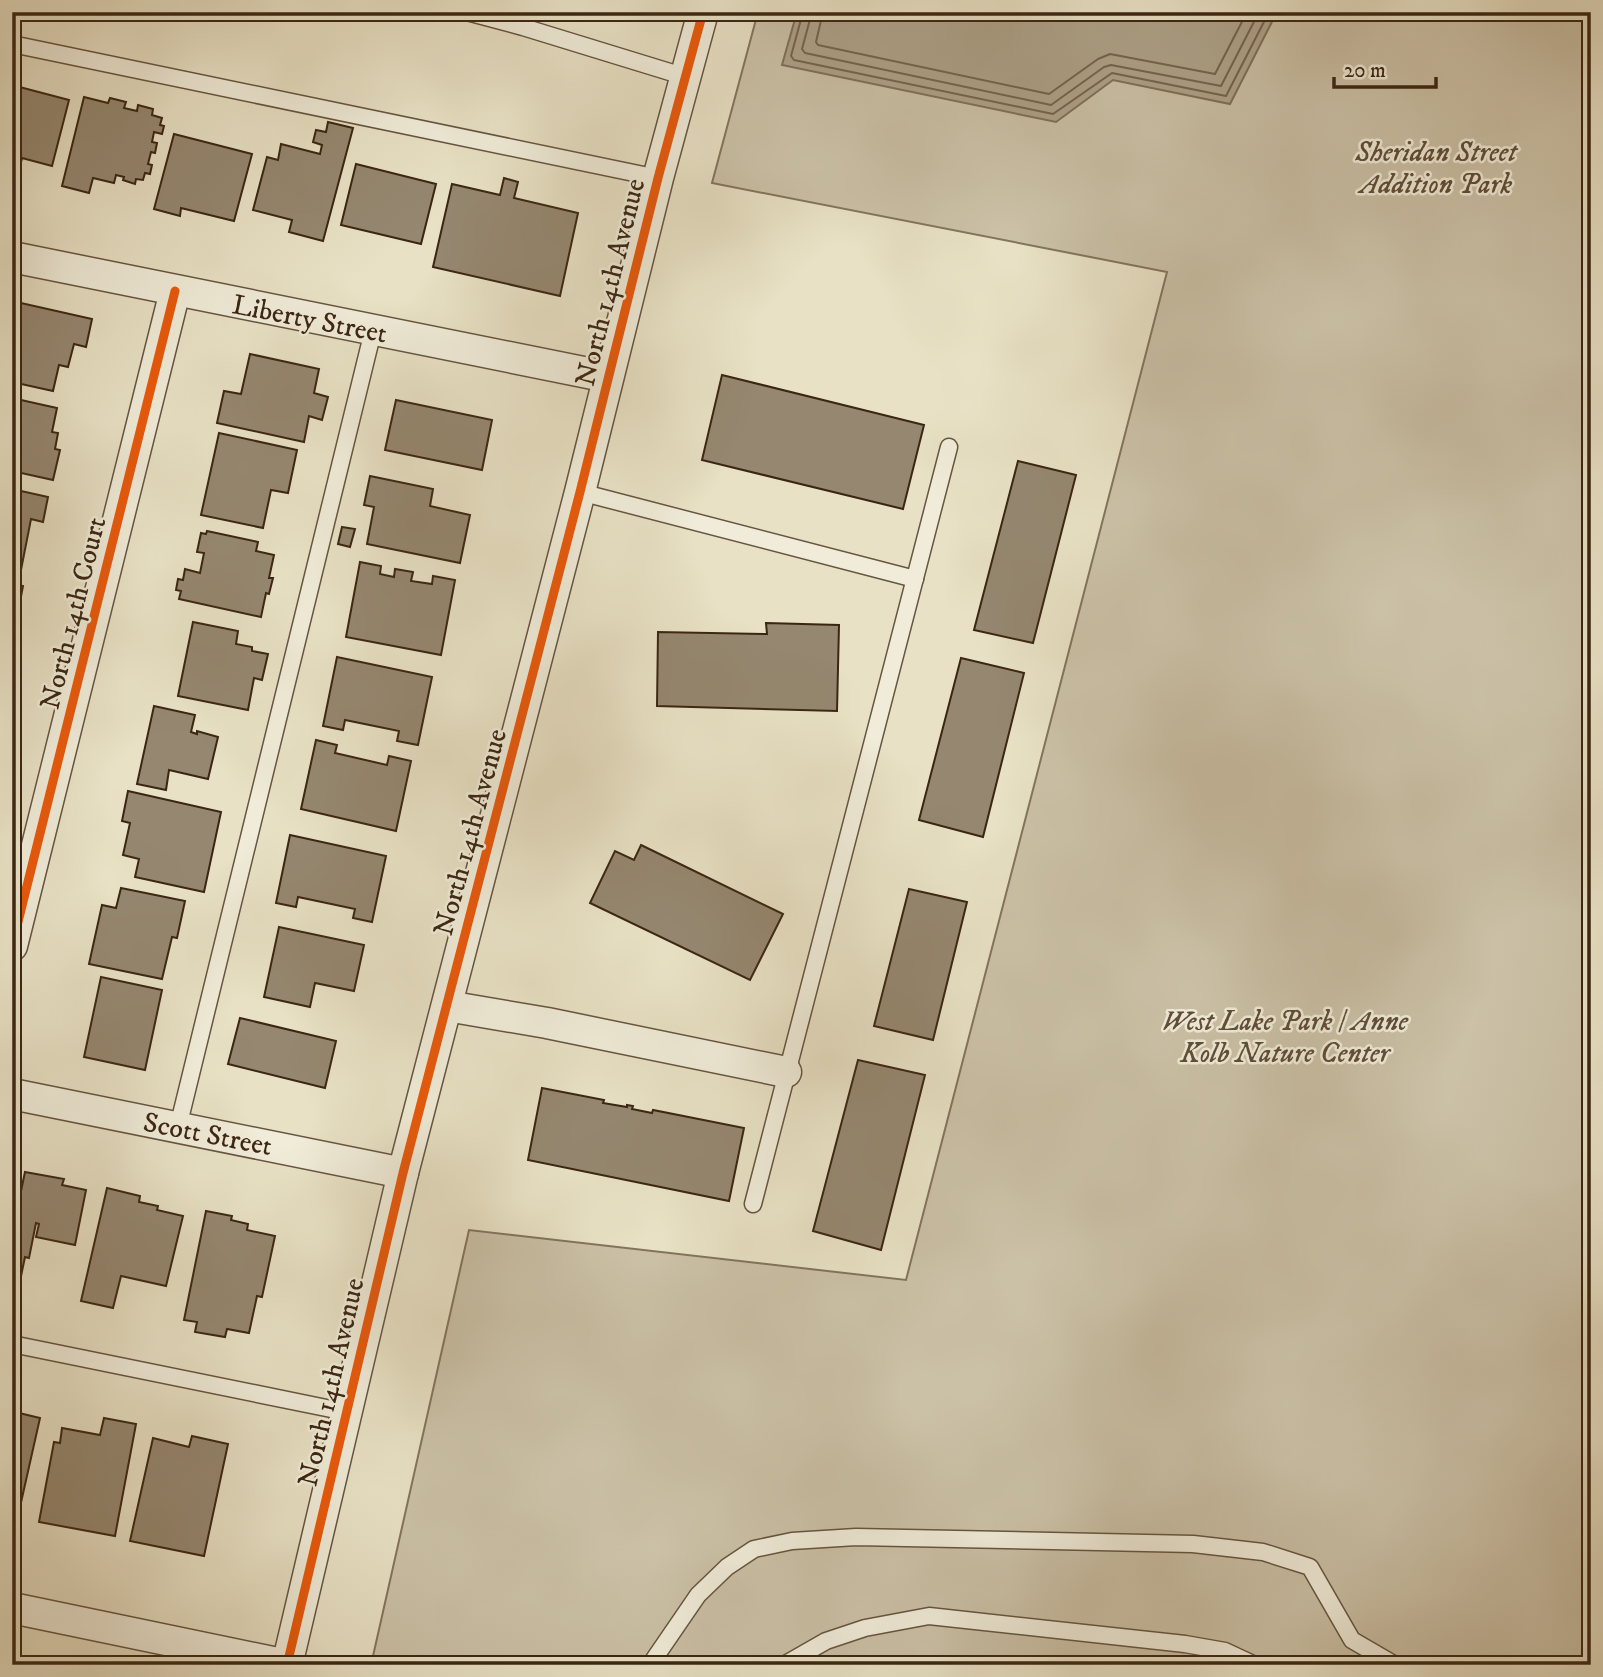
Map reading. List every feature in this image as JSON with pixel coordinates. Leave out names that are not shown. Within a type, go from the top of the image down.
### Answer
[{"type":"street","name":"North 14th Avenue","points":[[287,1665],[403,1172],[703,12]]},
{"type":"street","name":"Liberty Street","points":[[12,257],[608,377]]},
{"type":"street","name":"North 14th Court","points":[[12,946],[175,291]]},
{"type":"street","points":[[447,1006],[547,1023],[786,1072]]},
{"type":"street","name":"Scott Street","points":[[12,1094],[403,1172]]},
{"type":"street","points":[[12,1608],[287,1665]]},
{"type":"lane","points":[[467,12],[686,77]]},
{"type":"lane","points":[[12,44],[658,178]]},
{"type":"lane","points":[[178,1127],[373,331]]},
{"type":"lane","points":[[753,1204],[949,447]]},
{"type":"lane","points":[[580,492],[915,579]]},
{"type":"lane","points":[[12,1344],[346,1412]]},
{"type":"lane","points":[[650,1665],[698,1595],[727,1567],[754,1549],[792,1541],[856,1537],[1193,1544],[1263,1552],[1310,1567],[1352,1640],[1395,1665]]},
{"type":"lane","points":[[784,1665],[826,1641],[865,1628],[929,1616],[1185,1644],[1225,1651],[1255,1665]]},
{"type":"green space","points":[[758,12],[1591,12],[1591,1665],[371,1665],[469,1230],[906,1280],[1167,272],[712,183]]},
{"type":"water","points":[[797,12],[1277,12],[1230,104],[1113,80],[1056,122],[782,65]]},
{"type":"building","points":[[12,52],[21,54],[16,75],[12,74]]},
{"type":"building","points":[[12,85],[69,100],[52,166],[22,158],[20,166],[12,164]]},
{"type":"building","points":[[84,97],[108,103],[110,98],[126,102],[124,108],[137,111],[138,105],[153,109],[152,115],[162,118],[162,134],[154,132],[152,142],[157,143],[155,153],[151,152],[148,164],[152,165],[150,174],[145,173],[143,180],[136,179],[135,184],[116,175],[114,183],[93,178],[89,193],[62,186]]},
{"type":"building","points":[[328,122],[353,128],[323,241],[289,232],[292,220],[253,210],[267,157],[278,160],[281,144],[320,154],[322,145],[313,142],[316,130],[326,132]]},
{"type":"building","points":[[174,134],[252,154],[234,221],[181,208],[180,216],[154,209]]},
{"type":"building","points":[[356,164],[436,184],[421,244],[341,225]]},
{"type":"building","points":[[504,178],[518,182],[514,198],[578,213],[560,296],[433,267],[452,184],[500,195]]},
{"type":"building","points":[[12,301],[92,319],[86,347],[74,344],[68,367],[59,365],[53,391],[12,382]]},
{"type":"building","points":[[250,354],[319,369],[314,393],[328,397],[322,420],[309,416],[304,442],[217,423],[224,391],[241,394]]},
{"type":"building","points":[[722,375],[924,425],[903,509],[702,460]]},
{"type":"building","points":[[12,398],[57,408],[52,432],[58,433],[55,449],[60,450],[53,480],[12,471]]},
{"type":"building","points":[[396,400],[492,420],[482,470],[385,450]]},
{"type":"building","points":[[219,433],[297,450],[288,493],[271,490],[263,528],[201,515]]},
{"type":"building","points":[[1018,461],[1076,475],[1033,643],[974,630]]},
{"type":"building","points":[[370,476],[433,489],[430,506],[470,515],[460,563],[367,544],[374,507],[364,505]]},
{"type":"building","points":[[12,489],[48,497],[43,522],[31,519],[21,570],[12,569]]},
{"type":"building","points":[[342,527],[355,529],[350,547],[338,544]]},
{"type":"building","points":[[207,531],[258,542],[256,551],[274,555],[269,578],[273,578],[269,594],[266,593],[261,617],[179,599],[181,591],[176,590],[178,579],[183,580],[185,569],[200,573],[204,553],[197,552],[201,533],[206,534]]},
{"type":"building","points":[[360,562],[381,566],[380,574],[394,577],[395,569],[413,572],[411,581],[432,584],[433,576],[455,580],[441,655],[346,637]]},
{"type":"building","points":[[12,584],[23,586],[18,612],[12,610]]},
{"type":"building","points":[[193,622],[238,631],[236,644],[268,654],[262,680],[254,678],[248,710],[178,696]]},
{"type":"building","points":[[766,623],[839,625],[837,711],[657,706],[658,632],[767,634]]},
{"type":"building","points":[[337,657],[432,677],[418,745],[397,741],[399,731],[345,720],[343,730],[323,726]]},
{"type":"building","points":[[961,658],[1024,673],[983,837],[919,820]]},
{"type":"building","points":[[154,706],[195,715],[191,732],[218,737],[208,779],[169,770],[166,790],[137,784]]},
{"type":"building","points":[[316,740],[337,745],[335,753],[387,765],[389,756],[411,761],[396,831],[301,809]]},
{"type":"building","points":[[128,791],[221,812],[204,892],[135,877],[139,859],[123,855],[130,823],[122,821]]},
{"type":"building","points":[[290,835],[386,856],[372,922],[353,918],[355,909],[298,897],[296,907],[276,903]]},
{"type":"building","points":[[641,845],[783,914],[750,980],[590,903],[615,851],[634,860]]},
{"type":"building","points":[[121,888],[185,901],[177,938],[172,937],[162,979],[89,964],[102,905],[116,908]]},
{"type":"building","points":[[909,889],[967,902],[933,1040],[874,1026]]},
{"type":"building","points":[[279,927],[364,945],[354,991],[315,983],[310,1007],[264,997]]},
{"type":"building","points":[[101,977],[162,990],[145,1070],[84,1057]]},
{"type":"building","points":[[240,1018],[336,1041],[325,1088],[228,1064]]},
{"type":"building","points":[[858,1060],[925,1075],[881,1250],[813,1231]]},
{"type":"building","points":[[542,1088],[604,1100],[603,1103],[633,1106],[632,1109],[652,1113],[653,1110],[744,1128],[729,1201],[528,1160]]},
{"type":"building","points":[[25,1172],[64,1179],[62,1185],[86,1190],[75,1245],[36,1237],[39,1224],[36,1223],[29,1258],[25,1257],[20,1281],[12,1279],[12,1234]]},
{"type":"building","points":[[107,1188],[140,1196],[139,1202],[158,1206],[157,1210],[183,1216],[166,1286],[121,1276],[113,1308],[81,1301]]},
{"type":"building","points":[[206,1211],[232,1216],[231,1220],[248,1224],[247,1230],[275,1236],[262,1297],[257,1296],[249,1333],[227,1329],[225,1337],[195,1332],[197,1322],[184,1320]]},
{"type":"building","points":[[15,1412],[40,1418],[20,1507],[12,1505],[12,1424]]},
{"type":"building","points":[[104,1418],[136,1424],[115,1536],[39,1522],[54,1442],[60,1443],[62,1428],[100,1435]]},
{"type":"building","points":[[192,1436],[228,1444],[204,1556],[130,1541],[153,1438],[189,1447]]},
{"type":"cycle path","points":[[287,1665],[403,1173],[703,12]]},
{"type":"cycle path","points":[[12,946],[175,291]]},
{"type":"park label","name":"Sheridan Street Addition Park","points":[[1436,167]]},
{"type":"park label","name":"West Lake Park / Anne Kolb Nature Center","points":[[1285,1036]]}]
